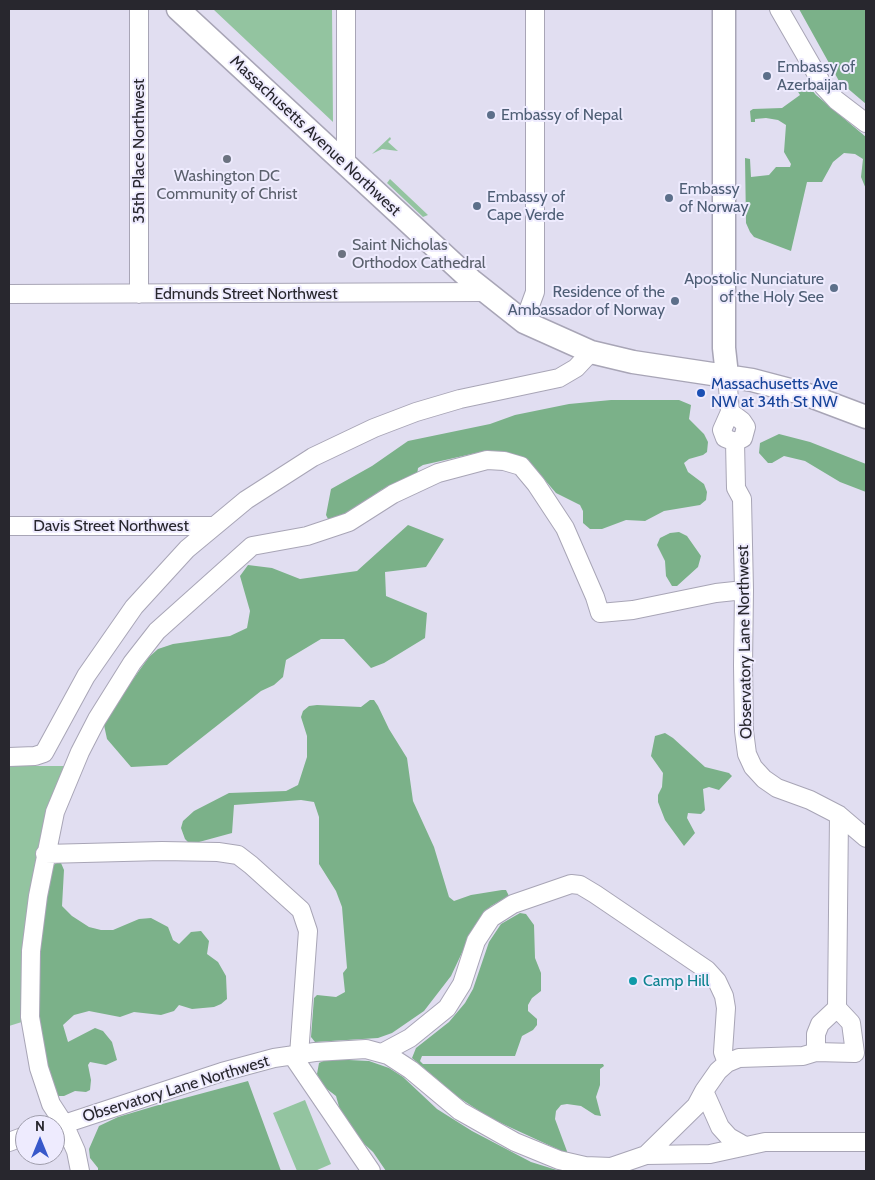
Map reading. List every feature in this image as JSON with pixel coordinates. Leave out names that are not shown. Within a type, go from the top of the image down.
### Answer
[{"type":"main road","name":"Massachusetts Avenue Northwest","points":[[178,9],[484,292],[524,322],[592,352],[633,362],[727,375],[805,394],[866,417]]},
{"type":"main road","points":[[724,9],[724,348],[727,375]]},
{"type":"street","name":"35th Place Northwest","points":[[139,9],[139,294]]},
{"type":"street","points":[[346,9],[346,164]]},
{"type":"street","points":[[524,322],[535,292],[535,9]]},
{"type":"street","points":[[779,9],[827,90],[866,123]]},
{"type":"street","name":"Edmunds Street Northwest","points":[[9,294],[484,292]]},
{"type":"street","points":[[9,757],[40,756],[48,749],[86,676],[134,607],[177,559],[213,526],[284,475],[353,437],[434,406],[559,378],[576,368],[592,352]]},
{"type":"street","name":"Observatory Lane Northwest","points":[[727,375],[730,412],[744,424],[740,438],[746,489],[742,499],[744,732],[747,754],[753,767],[777,788],[810,800],[839,816],[866,838]]},
{"type":"street","points":[[58,1115],[51,1104],[39,1068],[30,1017],[31,952],[45,854],[55,812],[80,752],[110,696],[157,631],[252,546],[307,536],[349,522],[393,494],[438,473],[487,460],[504,461],[521,466],[536,484],[565,528],[592,588],[600,613],[633,610],[716,593],[744,590]]},
{"type":"street","name":"Davis Street Northwest","points":[[9,526],[213,526]]},
{"type":"street","points":[[382,1053],[410,1038],[447,1008],[462,984],[476,941],[491,918],[513,904],[571,884],[580,885],[595,894],[707,970],[717,981],[724,996],[726,1008],[723,1052],[727,1063],[740,1058],[804,1056],[816,1052],[860,1055],[851,1023],[837,1008],[839,816]]},
{"type":"street","points":[[45,854],[162,851],[218,852],[238,855],[300,910],[308,931],[295,1055],[371,1171]]},
{"type":"street","points":[[816,1052],[816,1034],[820,1024],[837,1008]]},
{"type":"street","name":"Observatory Lane Northwest","points":[[65,1124],[222,1072],[295,1055],[340,1050],[366,1050],[382,1053],[411,1070],[460,1111],[507,1138],[559,1160],[611,1169],[646,1155],[696,1106],[718,1071],[727,1063]]},
{"type":"street","points":[[704,1091],[720,1127],[729,1137],[745,1146]]},
{"type":"street","points":[[65,1126],[76,1151],[80,1171]]},
{"type":"street","points":[[646,1155],[710,1154],[765,1142],[866,1142]]},
{"type":"green space","points":[[213,9],[332,9],[333,122]]},
{"type":"green space","points":[[799,9],[866,9],[866,104],[839,81]]},
{"type":"green space","points":[[806,83],[816,95],[866,137],[866,189],[861,177],[863,159],[855,154],[844,153],[833,162],[822,182],[807,182],[791,251],[754,237],[750,232],[746,223],[745,158],[750,159],[751,177],[769,175],[776,167],[790,167],[791,164],[784,152],[786,125],[778,120],[766,118],[755,119],[755,122],[751,122],[750,111],[753,109],[782,108],[800,95],[797,90]]},
{"type":"green space","points":[[390,137],[391,139],[388,142],[398,151],[382,149],[372,154]]},
{"type":"green space","points":[[390,179],[428,215],[423,217],[387,183]]},
{"type":"green space","points":[[611,400],[679,400],[691,405],[689,419],[704,434],[708,442],[707,452],[684,463],[688,472],[704,484],[707,492],[706,500],[700,505],[664,511],[645,521],[626,520],[602,529],[590,529],[583,523],[583,511],[580,505],[556,493],[527,459],[507,452],[485,451],[423,465],[418,468],[417,476],[381,490],[347,515],[328,519],[326,515],[331,489],[372,466],[408,441],[490,424],[515,415],[569,404]]},
{"type":"green space","points":[[779,434],[810,442],[866,464],[866,492],[840,482],[805,461],[784,456],[772,463],[768,463],[759,453],[760,443]]},
{"type":"green space","points":[[408,525],[444,539],[426,567],[385,572],[386,596],[427,613],[425,638],[384,663],[371,668],[344,639],[321,639],[286,660],[283,677],[274,685],[261,691],[167,765],[131,767],[107,739],[104,725],[113,707],[149,657],[158,649],[173,644],[230,636],[247,628],[250,611],[240,576],[248,565],[272,568],[300,579],[357,571]]},
{"type":"green space","points":[[679,532],[687,536],[701,556],[698,567],[677,586],[672,586],[666,576],[665,561],[657,545],[660,538],[670,533]]},
{"type":"green space","points":[[370,700],[374,700],[378,706],[389,729],[407,758],[413,801],[434,847],[449,897],[454,901],[471,895],[502,890],[506,890],[509,896],[491,906],[475,925],[451,976],[424,1011],[392,1033],[378,1038],[315,1042],[311,1037],[314,998],[317,995],[336,997],[345,992],[343,973],[347,968],[342,907],[336,891],[319,864],[319,817],[314,802],[301,800],[234,805],[232,833],[199,842],[188,842],[181,828],[183,821],[194,811],[229,793],[286,791],[298,785],[307,757],[307,736],[301,717],[303,711],[309,706],[317,705],[361,707]]},
{"type":"green space","points":[[665,733],[705,767],[729,773],[732,776],[719,790],[709,787],[703,789],[705,810],[701,814],[688,813],[687,818],[695,833],[684,846],[665,820],[658,802],[663,773],[651,756],[655,736]]},
{"type":"green space","points":[[9,766],[70,766],[25,1021],[9,1026]]},
{"type":"green space","points":[[61,863],[64,870],[62,906],[72,916],[89,927],[113,930],[139,919],[151,918],[168,927],[173,940],[179,944],[191,932],[201,931],[209,941],[207,954],[218,962],[226,976],[227,999],[214,1007],[192,1009],[179,1005],[174,1011],[161,1015],[134,1012],[120,1017],[89,1011],[74,1015],[63,1025],[68,1042],[95,1028],[103,1031],[112,1042],[117,1060],[106,1065],[90,1062],[88,1065],[91,1080],[90,1090],[86,1092],[75,1091],[64,1096],[58,1096],[54,1092],[38,1030],[37,949],[50,867]]},
{"type":"green space","points":[[520,913],[526,914],[534,925],[535,958],[541,973],[541,991],[532,998],[528,1005],[528,1011],[537,1019],[537,1025],[533,1030],[522,1036],[515,1056],[422,1056],[420,1061],[423,1064],[603,1064],[604,1066],[600,1069],[600,1085],[596,1097],[601,1116],[595,1115],[581,1106],[567,1104],[561,1105],[556,1111],[555,1119],[568,1154],[490,1118],[458,1097],[412,1058],[416,1048],[449,1022],[465,1003],[473,989],[489,942],[501,924]]},
{"type":"green space","points":[[328,1059],[369,1061],[389,1068],[403,1077],[437,1109],[472,1131],[531,1162],[560,1171],[386,1171],[373,1152],[360,1140],[340,1110],[336,1096],[323,1086],[317,1074],[319,1063]]},
{"type":"green space","points":[[248,1081],[281,1171],[98,1171],[98,1168],[90,1158],[89,1149],[99,1126],[118,1117]]},
{"type":"green space","points":[[305,1100],[331,1164],[315,1171],[297,1171],[273,1113]]},
{"type":"place","name":"Embassy of Azerbaijan","points":[[767,76]]},
{"type":"place","name":"Embassy of Nepal","points":[[491,115]]},
{"type":"place","name":"Washington DC Community of Christ","points":[[227,159]]},
{"type":"place","name":"Embassy of Norway","points":[[669,198]]},
{"type":"place","name":"Embassy of Cape Verde","points":[[477,206]]},
{"type":"place","name":"Saint Nicholas Orthodox Cathedral","points":[[342,254]]},
{"type":"place","name":"Apostolic Nunciature of the Holy See","points":[[834,288]]},
{"type":"place","name":"Residence of the Ambassador of Norway","points":[[675,301]]},
{"type":"place","name":"Massachusetts Ave NW at 34th St NW","points":[[701,393]]},
{"type":"place","name":"Camp Hill","points":[[633,981]]}]
